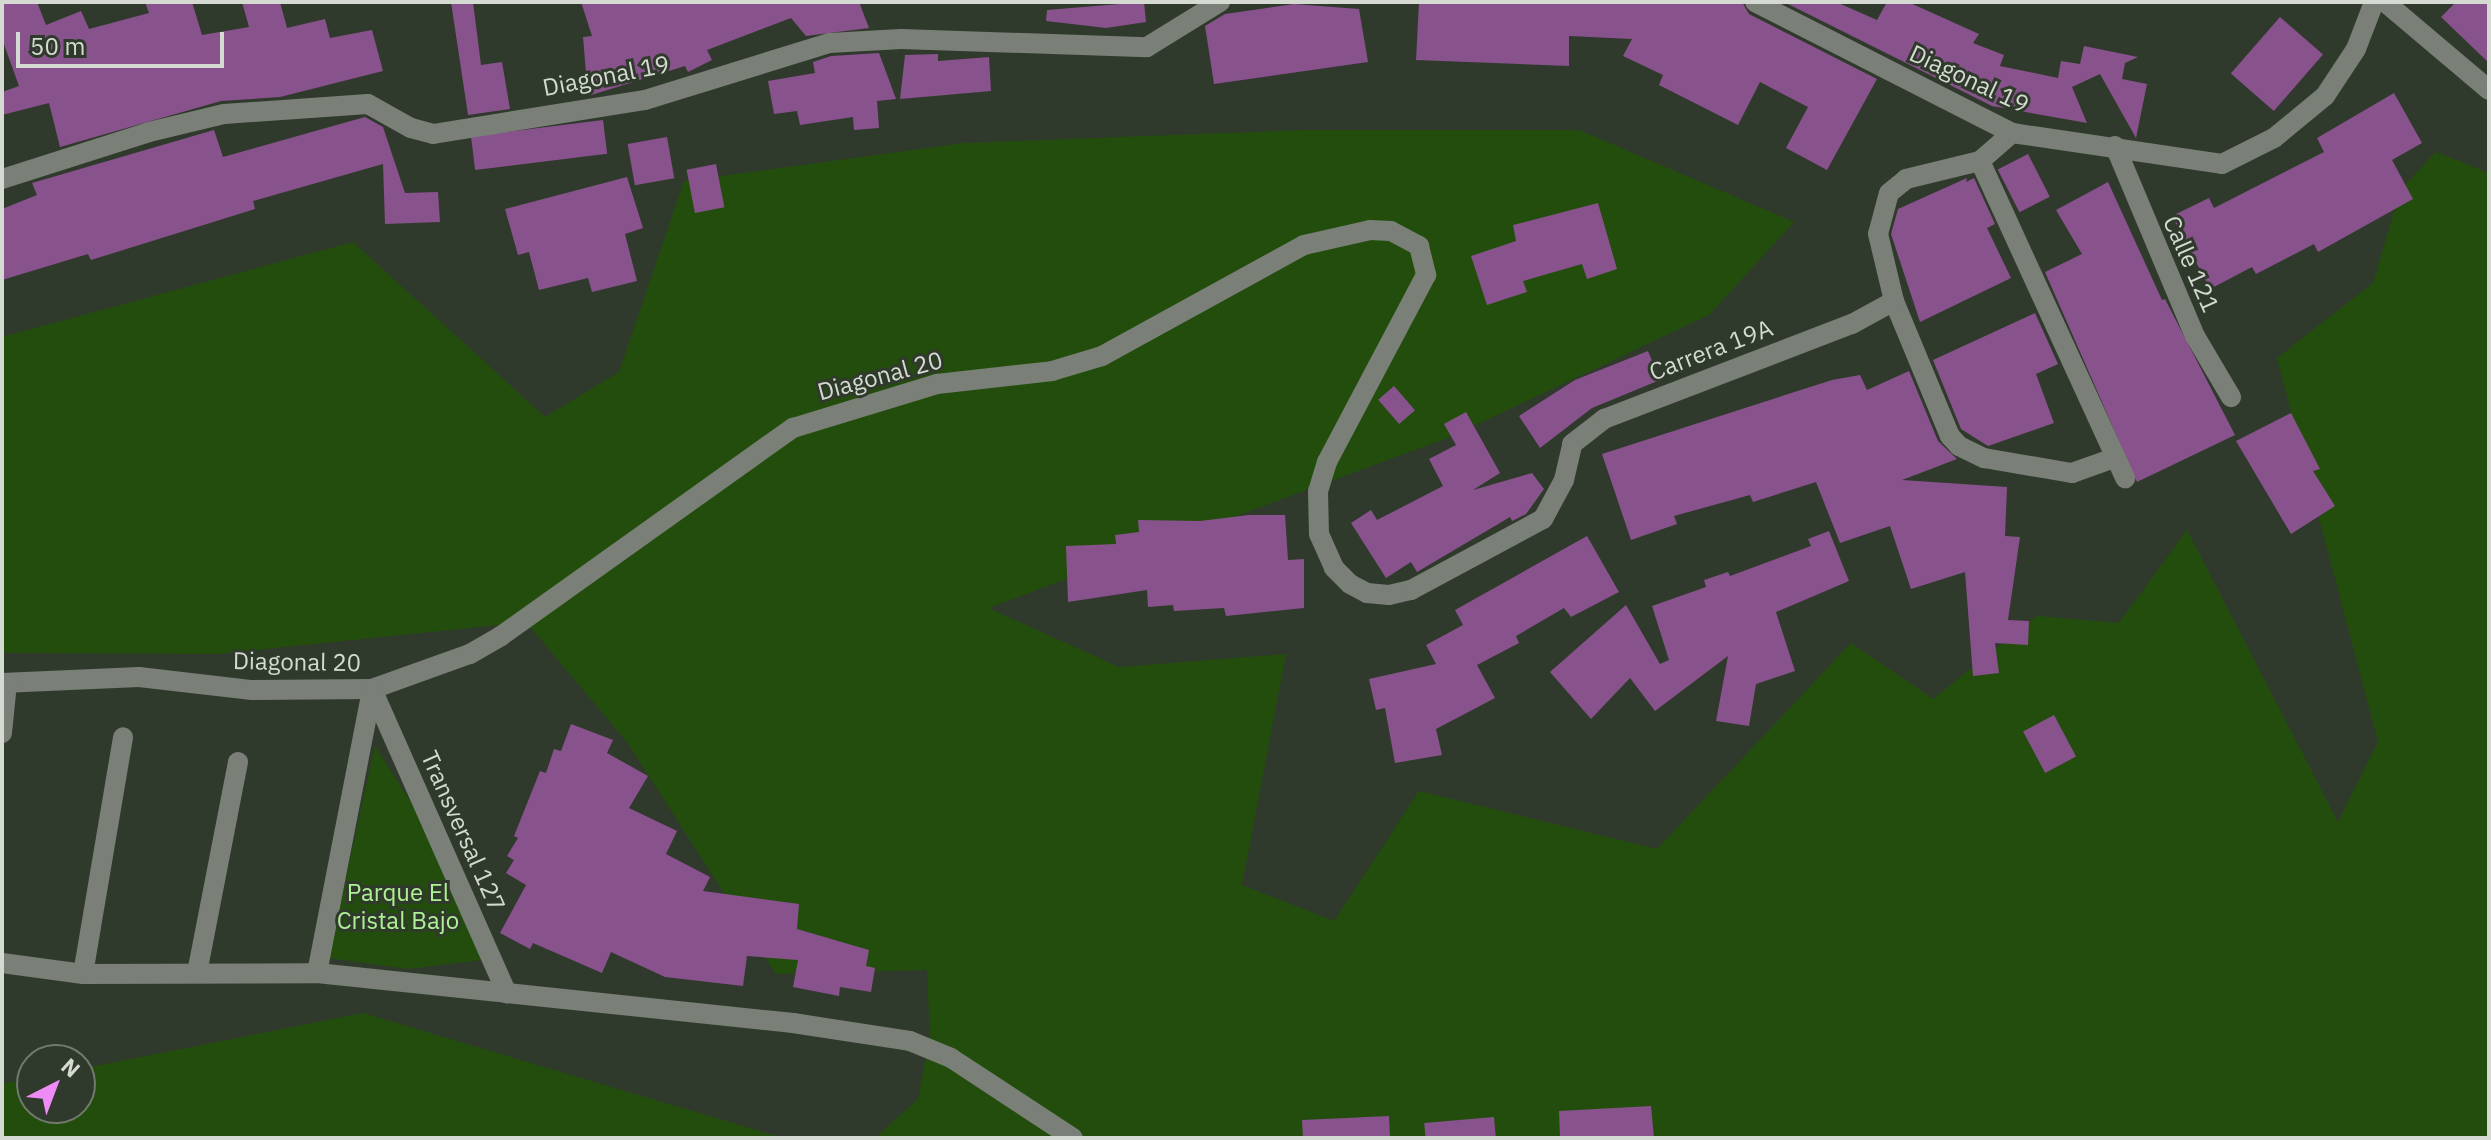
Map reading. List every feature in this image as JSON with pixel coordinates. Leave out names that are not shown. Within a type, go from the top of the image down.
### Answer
[{"type":"street","name":"Diagonal 19","points":[[2,179],[149,132],[224,114],[368,104],[411,128],[433,134],[645,100],[829,43],[979,40],[1147,47],[1220,2]]},
{"type":"street","name":"Diagonal 19","points":[[1755,2],[2012,133],[2222,164],[2274,138],[2325,96],[2356,49],[2374,2]]},
{"type":"street","points":[[2385,2],[2489,90]]},
{"type":"street","points":[[2012,133],[1980,161],[1906,179],[1882,203],[1878,234],[1894,301],[1950,436],[1959,446],[1984,458],[2072,473],[2114,458]]},
{"type":"street","name":"Calle 121","points":[[2115,146],[2195,336],[2231,397]]},
{"type":"street","points":[[1980,161],[2125,478]]},
{"type":"street","name":"Diagonal 20","points":[[4,683],[139,677],[252,690],[372,689],[470,654],[501,636],[793,428],[937,384],[1052,371],[1102,356],[1304,245],[1370,230],[1391,231],[1419,246],[1426,275],[1327,462],[1318,491],[1323,549],[1334,568],[1367,593]]},
{"type":"street","name":"Carrera 19A","points":[[1367,593],[1411,590],[1543,519],[1560,491],[1572,444],[1604,419],[1852,324],[1894,301]]},
{"type":"street","points":[[2,733],[4,683]]},
{"type":"street","points":[[317,973],[372,689]]},
{"type":"street","name":"Transversal 127","points":[[372,689],[507,993]]},
{"type":"street","points":[[83,974],[123,737]]},
{"type":"street","points":[[197,973],[238,762]]},
{"type":"street","points":[[2,963],[83,974],[317,973],[910,1041],[951,1058],[1073,1138]]},
{"type":"green space","points":[[1304,130],[1579,130],[1794,222],[1709,315],[1450,437],[988,608],[1119,667],[1286,654],[1242,885],[1334,921],[1419,791],[1657,849],[1851,643],[1933,699],[2037,616],[2119,623],[2187,530],[2338,822],[2378,742],[2277,358],[2373,283],[2401,189],[2436,152],[2489,173],[2489,1138],[875,1138],[918,1099],[930,1035],[927,970],[776,974],[627,742],[526,622],[217,654],[2,653],[2,337],[353,242],[545,417],[619,372],[684,181],[964,143]]},
{"type":"green space","name":"Parque El Cristal Bajo","points":[[375,746],[424,823],[482,960],[408,969],[328,958]]},
{"type":"green space","points":[[363,1013],[783,1138],[2,1138],[2,1084],[16,1081],[16,1124],[96,1124],[96,1066]]},
{"type":"building","points":[[2,2],[37,2],[46,25],[81,11],[89,29],[149,13],[145,2],[192,2],[202,35],[249,27],[242,2],[280,2],[287,28],[325,19],[330,38],[372,30],[383,71],[280,97],[221,101],[60,147],[49,103],[2,115],[2,92],[19,86],[2,39]]},
{"type":"building","points":[[451,2],[473,2],[481,65],[502,62],[510,109],[468,115]]},
{"type":"building","points":[[581,2],[859,2],[869,28],[806,36],[791,18],[707,50],[712,60],[688,72],[685,66],[588,96],[583,37],[592,36]]},
{"type":"building","points":[[1144,2],[1146,22],[1106,28],[1046,21],[1047,10]]},
{"type":"building","points":[[1419,2],[1742,2],[1749,14],[1877,79],[1827,170],[1786,148],[1808,107],[1760,82],[1738,125],[1659,85],[1663,75],[1623,56],[1632,39],[1569,36],[1569,66],[1416,60]]},
{"type":"building","points":[[1784,2],[1836,2],[1877,20],[1887,2],[1908,2],[1979,34],[1973,43],[2004,55],[2000,66],[2058,78],[2061,61],[2080,64],[2084,46],[2138,57],[2125,63],[2122,79],[2147,84],[2136,138],[2100,74],[2072,87],[2087,123],[1992,106]]},
{"type":"building","points":[[2456,2],[2489,2],[2489,63],[2441,17]]},
{"type":"building","points":[[1294,4],[1359,9],[1368,62],[1214,84],[1205,26],[1225,14]]},
{"type":"building","points":[[2280,17],[2323,54],[2274,111],[2231,74]]},
{"type":"building","points":[[879,53],[896,99],[877,101],[879,128],[854,130],[853,117],[800,125],[797,111],[774,114],[768,81],[815,73],[813,62],[831,56]]},
{"type":"building","points":[[938,54],[938,61],[989,57],[991,91],[900,99],[905,55]]},
{"type":"building","points":[[2394,93],[2422,143],[2392,160],[2413,199],[2318,252],[2314,244],[2256,274],[2252,267],[2210,289],[2172,216],[2209,198],[2214,208],[2324,152],[2317,138]]},
{"type":"building","points":[[365,117],[383,127],[405,193],[438,192],[440,222],[385,224],[383,164],[253,201],[255,209],[91,260],[88,254],[2,280],[2,209],[37,195],[32,183],[214,130],[223,157]]},
{"type":"building","points":[[603,120],[607,154],[475,170],[471,136]]},
{"type":"building","points":[[667,137],[674,178],[635,185],[628,144]]},
{"type":"building","points":[[2028,154],[2050,197],[2019,212],[1998,169]]},
{"type":"building","points":[[716,164],[724,207],[695,213],[687,170]]},
{"type":"building","points":[[627,177],[643,228],[625,234],[637,281],[592,292],[588,278],[539,290],[529,252],[518,255],[505,209]]},
{"type":"building","points":[[1967,178],[1966,182],[1974,178],[1995,224],[1987,228],[2011,278],[1920,322],[1891,234],[1898,209]]},
{"type":"building","points":[[2108,182],[2162,300],[2165,299],[2235,435],[2137,482],[2045,272],[2082,254],[2056,210]]},
{"type":"building","points":[[1598,203],[1617,269],[1587,279],[1582,264],[1523,281],[1527,292],[1487,305],[1471,256],[1516,241],[1513,225]]},
{"type":"building","points":[[2035,313],[2058,364],[2036,374],[2054,423],[1988,446],[1961,429],[1933,360]]},
{"type":"building","points":[[1648,351],[1660,380],[1592,408],[1540,448],[1519,416],[1575,380]]},
{"type":"building","points":[[1909,371],[1938,441],[1957,459],[1902,480],[2007,487],[2005,536],[2020,537],[2008,620],[2029,621],[2028,645],[1995,643],[1999,673],[1973,676],[1965,572],[1911,589],[1890,526],[1840,543],[1816,482],[1753,502],[1750,495],[1674,516],[1677,524],[1631,540],[1602,454],[1832,380],[1860,375],[1867,390]]},
{"type":"building","points":[[1394,386],[1415,410],[1399,424],[1378,400]]},
{"type":"building","points":[[1466,412],[1500,473],[1473,490],[1532,473],[1544,489],[1526,514],[1512,521],[1510,517],[1417,572],[1411,562],[1386,578],[1351,523],[1371,510],[1377,520],[1443,486],[1429,459],[1456,445],[1444,424]]},
{"type":"building","points":[[2291,413],[2320,469],[2313,471],[2335,506],[2291,534],[2236,441]]},
{"type":"building","points":[[1249,515],[1285,515],[1288,560],[1304,559],[1304,608],[1226,616],[1224,608],[1174,611],[1173,605],[1148,607],[1147,590],[1068,602],[1066,546],[1116,544],[1115,535],[1139,532],[1138,520],[1200,521]]},
{"type":"building","points":[[1829,531],[1849,581],[1776,612],[1795,671],[1756,684],[1749,726],[1716,721],[1728,656],[1655,711],[1630,678],[1591,719],[1550,672],[1626,605],[1660,664],[1669,660],[1652,606],[1706,587],[1704,580],[1728,572],[1730,576],[1811,546],[1808,539]]},
{"type":"building","points":[[1587,536],[1619,592],[1571,617],[1564,608],[1516,636],[1519,643],[1477,665],[1495,698],[1436,729],[1442,755],[1395,763],[1385,708],[1376,710],[1369,679],[1436,664],[1426,645],[1463,625],[1455,610]]},
{"type":"building","points":[[2054,715],[2076,756],[2045,773],[2023,731]]},
{"type":"building","points":[[571,724],[613,740],[607,753],[648,776],[629,808],[677,831],[666,854],[710,877],[703,891],[799,904],[797,929],[869,950],[866,966],[875,968],[871,992],[840,987],[839,996],[793,987],[798,960],[747,956],[743,986],[665,977],[611,952],[602,973],[533,943],[530,949],[500,933],[526,885],[506,873],[514,860],[507,856],[518,838],[514,836],[540,771],[546,773],[554,749],[561,751]]},
{"type":"building","points":[[1651,1106],[1654,1138],[1560,1138],[1559,1111]]},
{"type":"building","points":[[1389,1116],[1390,1138],[1303,1138],[1302,1120]]},
{"type":"building","points":[[1494,1117],[1496,1138],[1426,1138],[1424,1123]]}]
